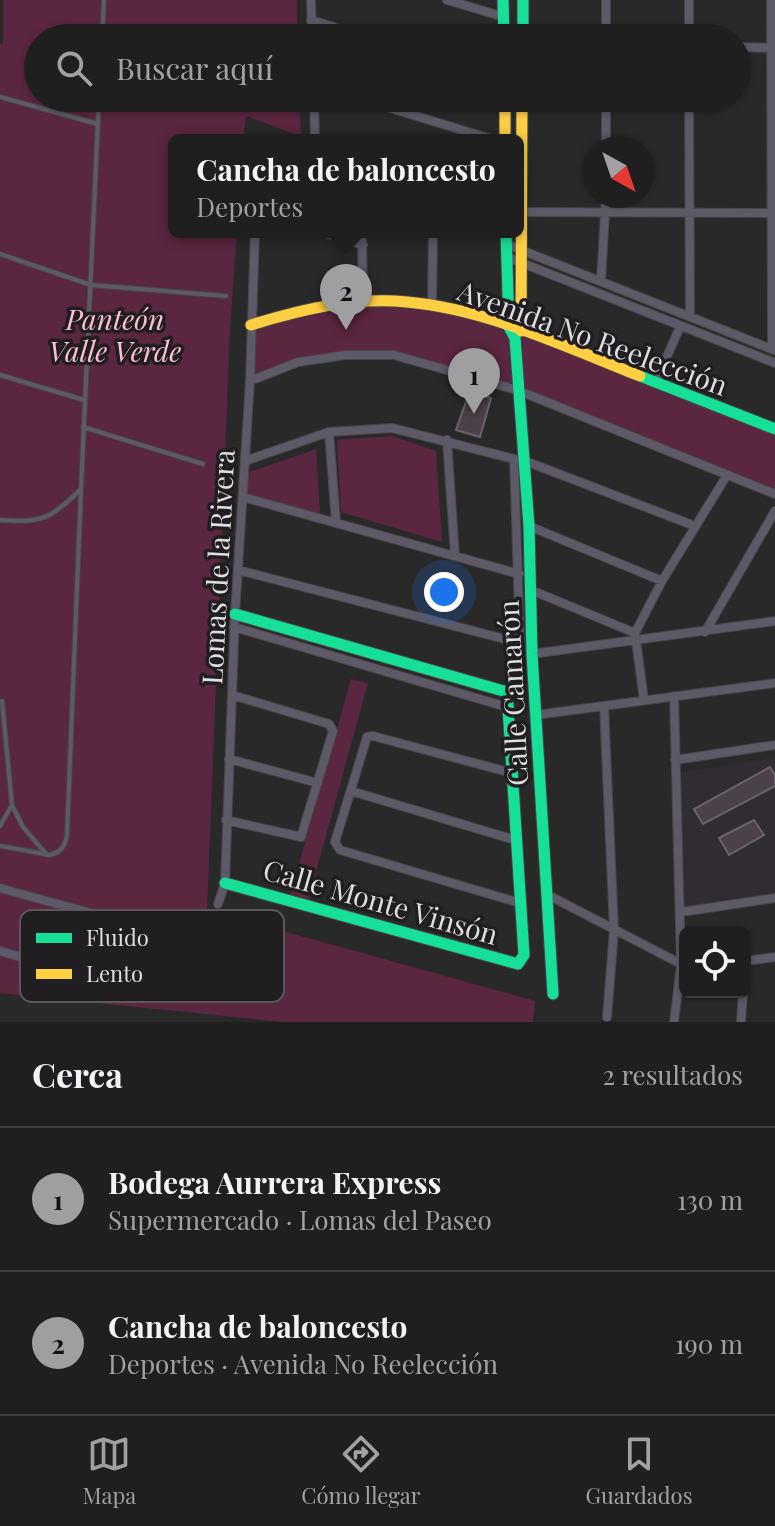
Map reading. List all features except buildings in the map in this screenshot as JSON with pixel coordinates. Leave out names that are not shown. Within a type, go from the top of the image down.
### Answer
[{"type":"street","points":[[311,0],[311,24]]},
{"type":"street","points":[[447,0],[504,17]]},
{"type":"street","points":[[503,0],[504,24]]},
{"type":"street","points":[[523,0],[523,24]]},
{"type":"street","points":[[606,0],[606,24]]},
{"type":"street","points":[[689,0],[689,24]]},
{"type":"street","points":[[522,256],[601,281],[773,349],[771,0]]},
{"type":"street","points":[[311,20],[324,24]]},
{"type":"street","points":[[751,47],[773,48]]},
{"type":"street","points":[[314,112],[315,134]]},
{"type":"street","points":[[403,112],[475,134]]},
{"type":"street","points":[[505,112],[505,134]]},
{"type":"street","points":[[521,134],[522,112]]},
{"type":"street","points":[[606,112],[606,136]]},
{"type":"street","points":[[689,112],[690,317]]},
{"type":"street","points":[[601,281],[606,208]]},
{"type":"street","points":[[524,212],[774,213]]},
{"type":"street","name":"Lomas de la Rivera","points":[[218,904],[225,883],[234,627],[250,381],[255,238]]},
{"type":"street","points":[[341,238],[363,245]]},
{"type":"street","points":[[362,238],[363,302]]},
{"type":"street","points":[[432,305],[433,238]]},
{"type":"street","points":[[515,332],[521,238]]},
{"type":"street","points":[[506,245],[522,256],[680,327],[775,363]]},
{"type":"street","points":[[506,245],[515,332]]},
{"type":"street","name":"Avenida No Reelección","points":[[251,325],[314,306],[363,302],[432,305],[656,381],[775,429]]},
{"type":"street","points":[[656,381],[680,327]]},
{"type":"street","name":"Calle Camarón","points":[[515,332],[519,460],[529,526],[532,654],[553,994]]},
{"type":"street","points":[[250,381],[298,362],[346,355],[394,355],[517,390],[775,494]]},
{"type":"street","points":[[245,461],[329,432],[392,428],[519,460],[695,526]]},
{"type":"street","points":[[329,432],[336,522]]},
{"type":"street","points":[[447,440],[455,556]]},
{"type":"street","points":[[238,570],[520,643],[519,460]]},
{"type":"street","points":[[644,700],[636,636],[662,581],[727,475]]},
{"type":"street","points":[[243,497],[519,574]]},
{"type":"street","points":[[705,632],[775,511]]},
{"type":"street","points":[[529,526],[662,581]]},
{"type":"street","points":[[531,590],[636,636]]},
{"type":"street","points":[[235,614],[504,690],[509,695],[520,903],[340,850],[336,847],[367,737],[373,736],[512,773]]},
{"type":"street","points":[[532,654],[636,636],[705,632],[775,621]]},
{"type":"street","points":[[234,627],[510,708]]},
{"type":"street","points":[[536,715],[775,683]]},
{"type":"street","points":[[226,820],[301,837],[332,727],[232,695]]},
{"type":"street","points":[[674,696],[682,926]]},
{"type":"street","points":[[604,706],[614,930],[607,1017]]},
{"type":"street","points":[[675,760],[775,745]]},
{"type":"street","points":[[229,759],[318,783]]},
{"type":"street","points":[[351,791],[515,840]]},
{"type":"street","name":"Calle Monte Vinsón","points":[[225,883],[518,964],[523,961],[524,955],[520,903]]},
{"type":"street","points":[[0,888],[77,910]]},
{"type":"street","points":[[545,893],[679,963]]},
{"type":"street","points":[[681,912],[775,898]]},
{"type":"street","points":[[0,951],[20,957]]},
{"type":"street","points":[[751,960],[775,957]]},
{"type":"street","points":[[674,1022],[679,990]]},
{"type":"street","points":[[741,1022],[743,998]]},
{"type":"lane","points":[[103,24],[104,0]]},
{"type":"lane","points":[[0,97],[24,104]]},
{"type":"lane","points":[[52,112],[98,125]]},
{"type":"lane","points":[[0,846],[54,854],[62,849],[67,835],[98,112]]},
{"type":"lane","points":[[0,254],[91,285],[226,296]]},
{"type":"lane","points":[[0,375],[84,400]]},
{"type":"lane","points":[[83,427],[203,464]]},
{"type":"lane","points":[[0,520],[46,519],[81,489]]},
{"type":"lane","points":[[2,701],[12,805],[23,827],[47,855]]},
{"type":"lane","points":[[0,826],[12,805]]},
{"type":"shaded area","points":[[775,758],[775,897],[684,910],[676,773]]},
{"type":"green space","name":"Panteón Valle Verde","points":[[3,0],[297,0],[297,24],[24,24],[24,112],[300,112],[301,134],[246,116],[244,134],[168,134],[168,238],[237,238],[230,328],[207,910],[20,910],[20,995],[0,993],[0,44],[3,44]]},
{"type":"green space","points":[[432,305],[509,327],[518,379],[521,331],[775,429],[775,494],[517,390],[394,355],[298,362],[250,381],[251,325],[314,306]]},
{"type":"green space","points":[[392,436],[436,451],[442,542],[341,512],[337,440]]},
{"type":"green space","points":[[316,449],[320,514],[247,496],[247,473]]},
{"type":"green space","points":[[351,679],[368,683],[308,901],[290,896]]},
{"type":"green space","name":"Panteón Valle Verde","points":[[284,931],[535,1001],[533,1022],[283,1022],[88,1002],[284,1002]]},
{"type":"traffic: fast","points":[[503,0],[504,24]]},
{"type":"traffic: fast","points":[[523,0],[523,24]]},
{"type":"traffic: fast","points":[[506,238],[509,327],[515,338],[529,526],[532,654],[553,994]]},
{"type":"traffic: fast","points":[[640,376],[775,429]]},
{"type":"traffic: fast","points":[[225,883],[518,964],[524,955],[507,692],[235,614]]},
{"type":"traffic: slow","points":[[505,112],[505,134]]},
{"type":"traffic: slow","points":[[522,112],[522,134]]},
{"type":"traffic: slow","points":[[521,238],[521,331]]},
{"type":"traffic: slow","points":[[251,325],[328,306],[367,301],[407,302],[467,312],[496,321],[640,376]]},
{"type":"place","name":"Cancha de baloncesto","points":[[346,330]]},
{"type":"place","name":"Bodega Aurrera Express","points":[[474,414]]}]
